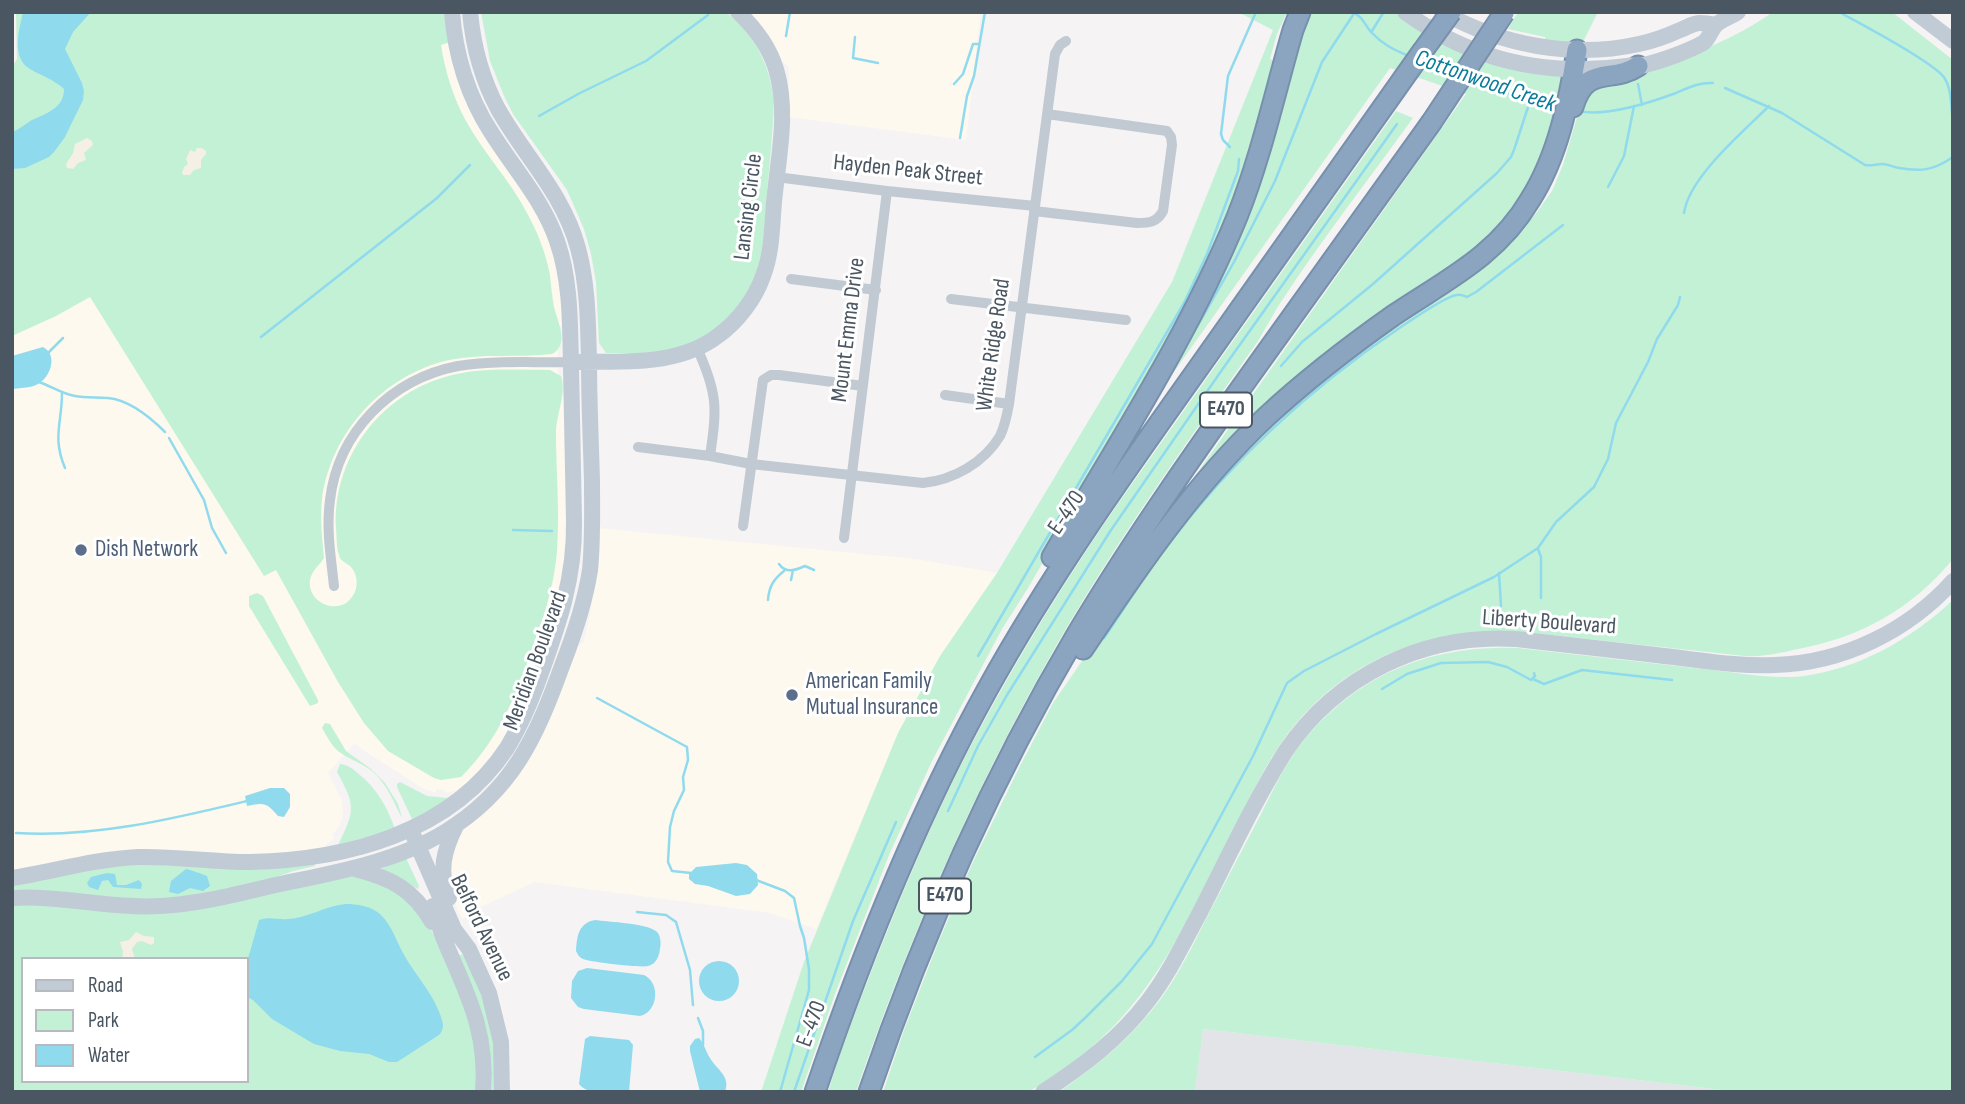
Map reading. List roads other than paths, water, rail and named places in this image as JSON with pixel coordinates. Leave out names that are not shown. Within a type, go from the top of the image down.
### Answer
[{"type":"highway","points":[[1422,52],[1424,36],[1440,12]]},
{"type":"highway","name":"E-470","points":[[815,1092],[849,993],[892,887],[940,781],[973,716],[1037,605],[1092,518],[1451,12]]},
{"type":"highway","name":"E470","points":[[869,1092],[906,991],[983,813],[1037,707],[1105,589],[1236,395],[1431,123],[1504,12]]},
{"type":"highway","points":[[973,716],[976,690],[981,680],[1182,334],[1207,285],[1249,185],[1299,16]]},
{"type":"highway","points":[[1037,707],[1061,681],[1184,507],[1248,435],[1284,400],[1329,363],[1392,317],[1477,261],[1505,235],[1530,201],[1561,138],[1574,91],[1577,50]]},
{"type":"highway","points":[[1574,91],[1594,79],[1632,70],[1638,66]]},
{"type":"main road","name":"Meridian Boulevard","points":[[12,878],[84,863],[125,858],[242,862],[290,859],[359,847],[407,831],[433,818],[454,803],[477,783],[500,757],[524,717],[559,625],[569,585],[574,543],[568,295],[557,242],[540,203],[477,107],[460,60],[452,12]]},
{"type":"main road","name":"Meridian Boulevard","points":[[12,898],[59,899],[123,906],[171,906],[209,900],[387,858],[440,835],[471,814],[501,785],[533,740],[582,611],[590,567],[593,524],[586,285],[575,238],[556,194],[492,97],[477,54],[470,12]]},
{"type":"main road","name":"Lansing Circle","points":[[571,362],[660,359],[697,348],[719,335],[735,320],[760,284],[769,251],[782,106],[775,65],[764,42],[738,12]]},
{"type":"main road","points":[[1405,12],[1442,36],[1483,54],[1531,66],[1574,70],[1638,66],[1666,58],[1706,41],[1716,25],[1738,12]]},
{"type":"main road","points":[[1440,12],[1494,36],[1539,47],[1577,50],[1624,47],[1655,40],[1698,23],[1716,25]]},
{"type":"main road","points":[[1915,12],[1953,41]]},
{"type":"main road","name":"Liberty Boulevard","points":[[1043,1092],[1101,1051],[1149,1000],[1174,961],[1289,746],[1330,701],[1376,669],[1428,648],[1464,641],[1497,639],[1729,663],[1776,665],[1805,662],[1840,654],[1884,635],[1923,609],[1953,581]]},
{"type":"main road","points":[[457,824],[446,848],[442,876],[469,949]]},
{"type":"main road","name":"Belford Avenue","points":[[407,831],[442,934],[477,1020],[483,1054],[484,1092]]},
{"type":"main road","name":"Belford Avenue","points":[[413,848],[454,929],[469,949],[486,987],[497,1023],[502,1061],[502,1092]]},
{"type":"main road","points":[[350,867],[383,877],[405,889],[421,905],[442,934]]},
{"type":"street","name":"White Ridge Road","points":[[638,447],[751,464],[923,483],[936,481],[979,460],[999,437],[1009,404],[1055,54],[1060,44],[1066,41]]},
{"type":"street","name":"Hayden Peak Street","points":[[776,177],[1137,223],[1153,222],[1159,218],[1163,211],[1172,145],[1167,131],[1047,114]]},
{"type":"street","name":"Mount Emma Drive","points":[[844,538],[887,191]]},
{"type":"street","points":[[791,279],[876,290]]},
{"type":"street","points":[[951,299],[1126,320]]},
{"type":"street","points":[[697,348],[709,376],[715,400],[715,424],[710,456]]},
{"type":"street","points":[[334,586],[328,526],[332,487],[348,443],[375,408],[407,385],[446,369],[480,364],[571,362]]},
{"type":"street","points":[[743,526],[763,380],[779,375],[863,386]]},
{"type":"street","points":[[945,395],[1009,404]]},
{"type":"water","points":[[23,12],[91,12],[73,32],[65,49],[84,91],[83,100],[65,137],[49,157],[25,168],[12,169],[12,132],[54,109],[61,101],[64,89],[30,69],[20,58],[18,43]]},
{"type":"water","points":[[43,347],[51,355],[52,361],[45,378],[34,386],[12,389],[12,356]]},
{"type":"water","points":[[270,788],[284,788],[290,794],[290,807],[284,817],[278,816],[265,805],[247,806],[245,796]]},
{"type":"water","points":[[736,863],[747,865],[757,874],[758,885],[750,894],[736,896],[695,884],[689,879],[689,874],[696,867]]},
{"type":"water","points":[[186,869],[207,876],[210,886],[203,891],[190,888],[178,894],[169,892],[171,881]]},
{"type":"water","points":[[115,874],[117,885],[139,880],[141,889],[113,887],[108,880],[102,881],[98,890],[89,887],[87,883],[91,877]]},
{"type":"water","points":[[359,905],[377,912],[385,919],[403,953],[435,1002],[443,1024],[439,1035],[397,1062],[314,1044],[272,1019],[248,998],[248,958],[259,920],[295,918],[330,907]]},
{"type":"water","points":[[595,920],[638,925],[654,930],[660,941],[657,960],[651,965],[643,966],[581,958],[576,951],[580,931],[585,924]]},
{"type":"water","points":[[719,961],[727,962],[733,967],[738,973],[738,989],[733,995],[727,1000],[719,1001],[711,1000],[705,995],[700,989],[699,981],[700,973],[705,967],[711,962]]},
{"type":"water","points":[[587,968],[644,975],[655,990],[651,1009],[640,1016],[578,1007],[571,998],[572,981],[578,971]]},
{"type":"water","points":[[590,1036],[629,1040],[633,1045],[629,1092],[595,1092],[579,1084],[585,1039]]},
{"type":"water","points":[[699,1038],[725,1077],[725,1092],[700,1092],[690,1051],[690,1046]]},
{"type":"waterway","points":[[786,36],[790,12]]},
{"type":"waterway","points":[[960,138],[985,12]]},
{"type":"waterway","points":[[1230,147],[1221,134],[1228,76],[1256,12]]},
{"type":"waterway","name":"Cottonwood Creek","points":[[1352,12],[1361,18],[1379,40],[1409,56]]},
{"type":"waterway","points":[[1185,348],[1234,262],[1275,181],[1322,62],[1355,12]]},
{"type":"waterway","points":[[1839,12],[1939,72],[1949,89],[1953,122]]},
{"type":"waterway","points":[[1372,31],[1383,13]]},
{"type":"waterway","points":[[539,116],[646,61],[708,15]]},
{"type":"waterway","points":[[855,37],[853,58],[878,63]]},
{"type":"waterway","points":[[954,84],[963,74],[973,44],[979,44]]},
{"type":"waterway","name":"Cottonwood Creek","points":[[1424,63],[1454,74]]},
{"type":"waterway","name":"Cottonwood Creek","points":[[1471,80],[1530,101],[1557,107]]},
{"type":"waterway","name":"Cottonwood Creek","points":[[1578,111],[1601,112],[1627,108],[1703,83],[1713,83]]},
{"type":"waterway","points":[[1638,84],[1642,105]]},
{"type":"waterway","name":"Cottonwood Creek","points":[[1725,88],[1782,113],[1865,165],[1884,164],[1921,170],[1940,165],[1953,157]]},
{"type":"waterway","points":[[1281,366],[1302,342],[1373,284],[1497,173],[1511,157],[1530,101]]},
{"type":"waterway","points":[[1608,187],[1624,156],[1634,106]]},
{"type":"waterway","points":[[1684,213],[1688,199],[1706,170],[1769,106]]},
{"type":"waterway","points":[[948,811],[978,746],[1007,695],[1111,530],[1397,124]]},
{"type":"waterway","points":[[978,656],[1184,303],[1207,254],[1238,171],[1239,159]]},
{"type":"waterway","points":[[261,337],[437,198],[470,165]]},
{"type":"waterway","points":[[1104,638],[1170,542],[1195,511],[1275,426],[1365,352],[1451,296],[1467,297],[1476,292],[1563,225]]},
{"type":"waterway","points":[[1035,1057],[1085,1018],[1122,981],[1152,944],[1253,756],[1287,683],[1304,671],[1376,634],[1494,577],[1538,548],[1556,522],[1594,487],[1608,459],[1616,423],[1680,297]]},
{"type":"waterway","points":[[48,353],[63,338]]},
{"type":"waterway","points":[[39,382],[70,395],[124,402],[165,432]]},
{"type":"waterway","points":[[62,393],[58,439],[65,468]]},
{"type":"waterway","points":[[169,438],[204,500],[212,528],[226,553]]},
{"type":"waterway","points":[[513,530],[552,531]]},
{"type":"waterway","points":[[1538,549],[1541,557],[1541,598]]},
{"type":"waterway","points":[[779,564],[788,570],[805,566],[814,570]]},
{"type":"waterway","points":[[791,580],[793,570]]},
{"type":"waterway","points":[[768,600],[773,583],[784,571]]},
{"type":"waterway","points":[[1499,573],[1501,606]]},
{"type":"waterway","points":[[1382,689],[1407,674],[1441,663],[1488,662],[1507,667],[1531,680],[1535,676],[1534,673]]},
{"type":"waterway","points":[[1533,679],[1544,684],[1582,670],[1672,680]]},
{"type":"waterway","points":[[597,698],[687,747],[684,790],[670,827],[668,862],[672,871],[691,873]]},
{"type":"waterway","points":[[16,833],[74,833],[133,826],[247,801]]},
{"type":"waterway","points":[[794,1092],[853,921],[896,822]]},
{"type":"waterway","points":[[756,880],[785,891],[794,898],[809,969],[809,990],[780,1092]]},
{"type":"waterway","points":[[637,912],[666,915],[676,922],[690,970],[693,1005]]},
{"type":"waterway","points":[[698,1018],[703,1031],[703,1045]]},
{"type":"place","name":"Dish Network","points":[[81,550]]},
{"type":"place","name":"American Family Mutual Insurance","points":[[792,695]]}]
